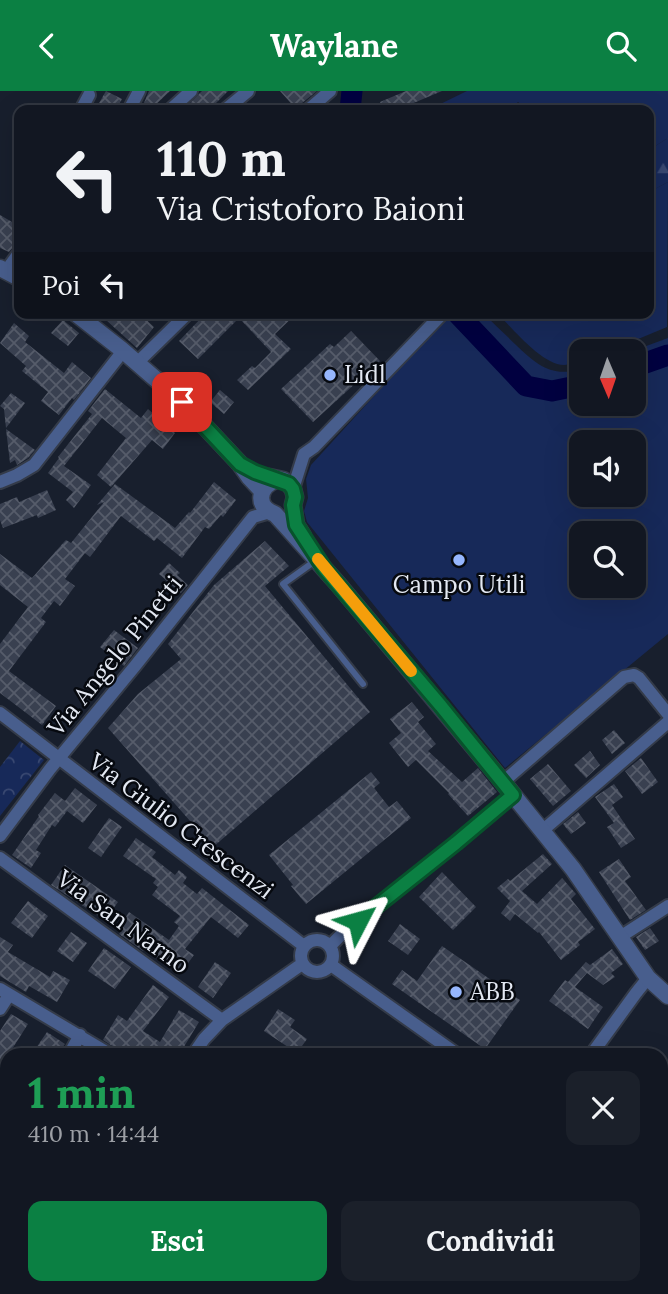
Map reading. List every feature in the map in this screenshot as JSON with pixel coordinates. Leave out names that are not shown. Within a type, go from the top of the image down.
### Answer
[{"type":"street","points":[[176,105],[191,91]]},
{"type":"street","points":[[231,105],[248,91]]},
{"type":"street","points":[[314,105],[330,91]]},
{"type":"street","points":[[84,105],[89,95]]},
{"type":"street","points":[[83,319],[182,402],[262,491]]},
{"type":"street","points":[[137,363],[182,319]]},
{"type":"street","points":[[273,513],[282,513],[286,489],[304,454],[314,447],[436,319]]},
{"type":"street","points":[[0,482],[34,465],[123,351]]},
{"type":"street","points":[[240,464],[286,489],[296,525],[320,564]]},
{"type":"street","points":[[286,489],[267,483],[262,491],[264,506],[320,564],[508,789],[573,869],[648,978],[668,996]]},
{"type":"street","name":"Via Angelo Pinetti","points":[[0,836],[253,517],[273,513]]},
{"type":"street","points":[[330,946],[456,843],[624,677],[634,675],[639,678],[668,715]]},
{"type":"street","name":"Via Giulio Crescenzi","points":[[0,713],[304,946]]},
{"type":"street","points":[[542,831],[668,722]]},
{"type":"street","name":"Via San Narno","points":[[0,857],[222,1020]]},
{"type":"street","points":[[620,937],[668,906]]},
{"type":"street","points":[[319,940],[330,946],[333,953],[331,965],[326,970],[317,973],[309,971],[302,964],[300,957],[304,946],[311,941],[319,940]]},
{"type":"street","points":[[198,1048],[222,1020],[302,964]]},
{"type":"street","points":[[331,965],[448,1048]]},
{"type":"street","points":[[596,1048],[648,978]]},
{"type":"street","points":[[0,1009],[5,992],[100,1048]]},
{"type":"street","points":[[73,1048],[80,1035]]},
{"type":"lane","points":[[320,564],[283,584],[363,684]]},
{"type":"green space","points":[[467,91],[668,91],[668,138],[654,147],[654,105],[522,105],[518,102],[515,105],[438,105]]},
{"type":"green space","points":[[668,138],[668,182],[654,189],[654,147]]},
{"type":"green space","points":[[668,182],[667,327],[638,339],[569,339],[569,364],[564,365],[537,353],[503,319],[654,319],[654,189]]},
{"type":"green space","name":"Campo Utili","points":[[445,319],[489,319],[537,363],[553,370],[569,371],[569,417],[646,417],[646,346],[668,338],[668,634],[505,768],[307,522],[304,511],[308,498],[306,479],[311,465]]},
{"type":"green space","points":[[20,741],[44,760],[0,816],[0,767]]},
{"type":"building","points":[[106,91],[122,99],[119,105],[98,105]]},
{"type":"building","points":[[149,91],[170,91],[155,105],[143,105]]},
{"type":"building","points":[[202,91],[228,91],[214,105],[188,105]]},
{"type":"building","points":[[280,91],[317,91],[301,105],[293,105]]},
{"type":"building","points":[[406,91],[442,91],[409,105],[382,105],[380,102]]},
{"type":"building","points":[[0,215],[14,223],[14,246],[9,252],[0,248]]},
{"type":"building","points":[[145,319],[154,327],[137,348],[106,320]]},
{"type":"building","points":[[200,319],[238,319],[198,359],[179,341]]},
{"type":"building","points":[[240,319],[291,319],[275,334],[291,349],[248,390],[237,380],[252,366],[255,368],[271,352]]},
{"type":"building","points":[[63,320],[79,333],[68,346],[51,333]]},
{"type":"building","points":[[14,323],[29,336],[25,342],[64,373],[72,362],[91,378],[59,415],[41,401],[48,392],[22,371],[26,366],[0,343]]},
{"type":"building","name":"Lidl","points":[[351,331],[380,361],[313,422],[281,389],[330,344],[334,347]]},
{"type":"building","points":[[105,389],[141,418],[148,409],[175,433],[163,449],[152,440],[111,487],[97,475],[126,438],[102,418],[64,466],[91,485],[74,508],[66,500],[73,492],[48,473],[92,414],[88,411]]},
{"type":"building","points":[[220,390],[234,402],[224,414],[210,402]]},
{"type":"building","points":[[11,393],[25,403],[6,428],[4,409],[0,406]]},
{"type":"building","points":[[6,429],[35,450],[17,465],[15,460],[10,463]]},
{"type":"building","points":[[214,482],[236,500],[223,517],[221,515],[209,529],[205,527],[182,558],[157,538],[154,541],[121,516],[90,557],[85,553],[65,579],[75,586],[60,606],[54,601],[41,618],[46,622],[9,671],[56,706],[42,725],[0,693],[0,644],[28,607],[0,585],[0,554],[32,578],[66,540],[71,543],[115,484],[175,528]]},
{"type":"building","points":[[47,490],[56,510],[3,528],[0,504],[17,497],[19,502]]},
{"type":"building","points":[[265,541],[289,566],[265,586],[370,712],[213,847],[108,728],[138,694],[181,659],[168,644],[214,585]]},
{"type":"building","points":[[169,563],[188,585],[181,593],[159,574]]},
{"type":"building","points":[[114,630],[138,648],[124,666],[100,647]]},
{"type":"building","points":[[412,702],[424,717],[418,722],[436,744],[428,751],[462,782],[478,768],[497,792],[468,816],[416,760],[408,767],[389,743],[401,733],[390,719]]},
{"type":"building","points":[[614,730],[625,743],[612,754],[602,740]]},
{"type":"building","points":[[590,751],[600,765],[586,778],[574,765]]},
{"type":"building","points":[[641,758],[658,782],[642,794],[625,771]]},
{"type":"building","points":[[548,764],[571,791],[553,806],[530,779]]},
{"type":"building","points":[[371,772],[380,783],[374,788],[389,807],[397,801],[411,818],[306,904],[269,855]]},
{"type":"building","points":[[614,784],[623,797],[612,805],[635,839],[621,848],[607,827],[614,823],[595,797]]},
{"type":"building","points":[[75,788],[97,805],[83,823],[67,811],[55,827],[52,825],[36,850],[41,853],[31,868],[12,855],[55,793],[65,801]]},
{"type":"building","points":[[578,812],[586,823],[571,834],[563,824]]},
{"type":"building","points":[[109,818],[122,827],[101,857],[88,848]]},
{"type":"building","points":[[136,838],[156,852],[152,857],[175,875],[179,870],[187,877],[183,883],[197,894],[202,888],[249,925],[238,938],[211,917],[185,949],[194,955],[180,974],[119,934],[121,931],[118,929],[129,912],[169,940],[179,926],[174,922],[180,916],[152,895],[158,887],[153,883],[156,879],[123,856]]},
{"type":"building","points":[[543,854],[552,864],[522,891],[537,904],[562,878],[576,894],[571,899],[595,929],[561,960],[539,932],[515,914],[510,921],[501,913],[510,901],[497,888]]},
{"type":"building","points":[[619,859],[631,877],[625,881],[646,910],[630,920],[599,872]]},
{"type":"building","points":[[65,865],[118,902],[105,920],[51,885]]},
{"type":"building","points":[[442,872],[476,907],[453,930],[419,897]]},
{"type":"building","points":[[28,901],[48,916],[32,938],[11,923]]},
{"type":"building","points":[[400,924],[420,939],[408,955],[388,941]]},
{"type":"building","points":[[650,928],[659,941],[645,950],[636,937]]},
{"type":"building","points":[[71,932],[87,943],[73,962],[57,951]]},
{"type":"building","points":[[0,937],[13,945],[8,952],[50,977],[53,971],[70,980],[57,1002],[29,986],[26,992],[0,976]]},
{"type":"building","name":"ABB","points":[[442,946],[520,1000],[484,1048],[392,984],[402,970],[417,981]]},
{"type":"building","points":[[104,948],[131,967],[115,989],[88,971]]},
{"type":"building","points":[[612,949],[623,964],[611,973],[615,977],[603,985],[587,973],[575,987],[603,1007],[588,1029],[549,1001],[565,980],[568,982],[586,962],[590,965]]},
{"type":"building","points":[[215,962],[231,973],[213,998],[198,987]]},
{"type":"building","points":[[153,985],[169,997],[143,1031],[160,1042],[179,1010],[199,1022],[183,1048],[115,1048],[103,1040],[118,1015],[127,1021]]},
{"type":"building","points":[[278,1009],[295,1020],[290,1027],[307,1039],[301,1048],[290,1048],[264,1031]]},
{"type":"building","points":[[11,1014],[28,1024],[13,1048],[0,1048],[0,1031]]},
{"type":"building","points":[[47,1032],[65,1044],[62,1048],[36,1048]]},
{"type":"waterway","points":[[351,105],[352,91]]},
{"type":"waterway","points":[[463,319],[526,386],[552,391],[569,387]]},
{"type":"waterway","points":[[646,363],[668,355]]},
{"type":"slow traffic","points":[[318,559],[411,671]]},
{"type":"place","name":"Lidl","points":[[330,375]]},
{"type":"place","name":"Campo Utili","points":[[459,560]]},
{"type":"place","name":"ABB","points":[[456,992]]},
{"type":"route","points":[[182,402],[240,464],[289,484],[295,497],[293,505],[296,525],[324,568],[513,795],[358,921]]}]
